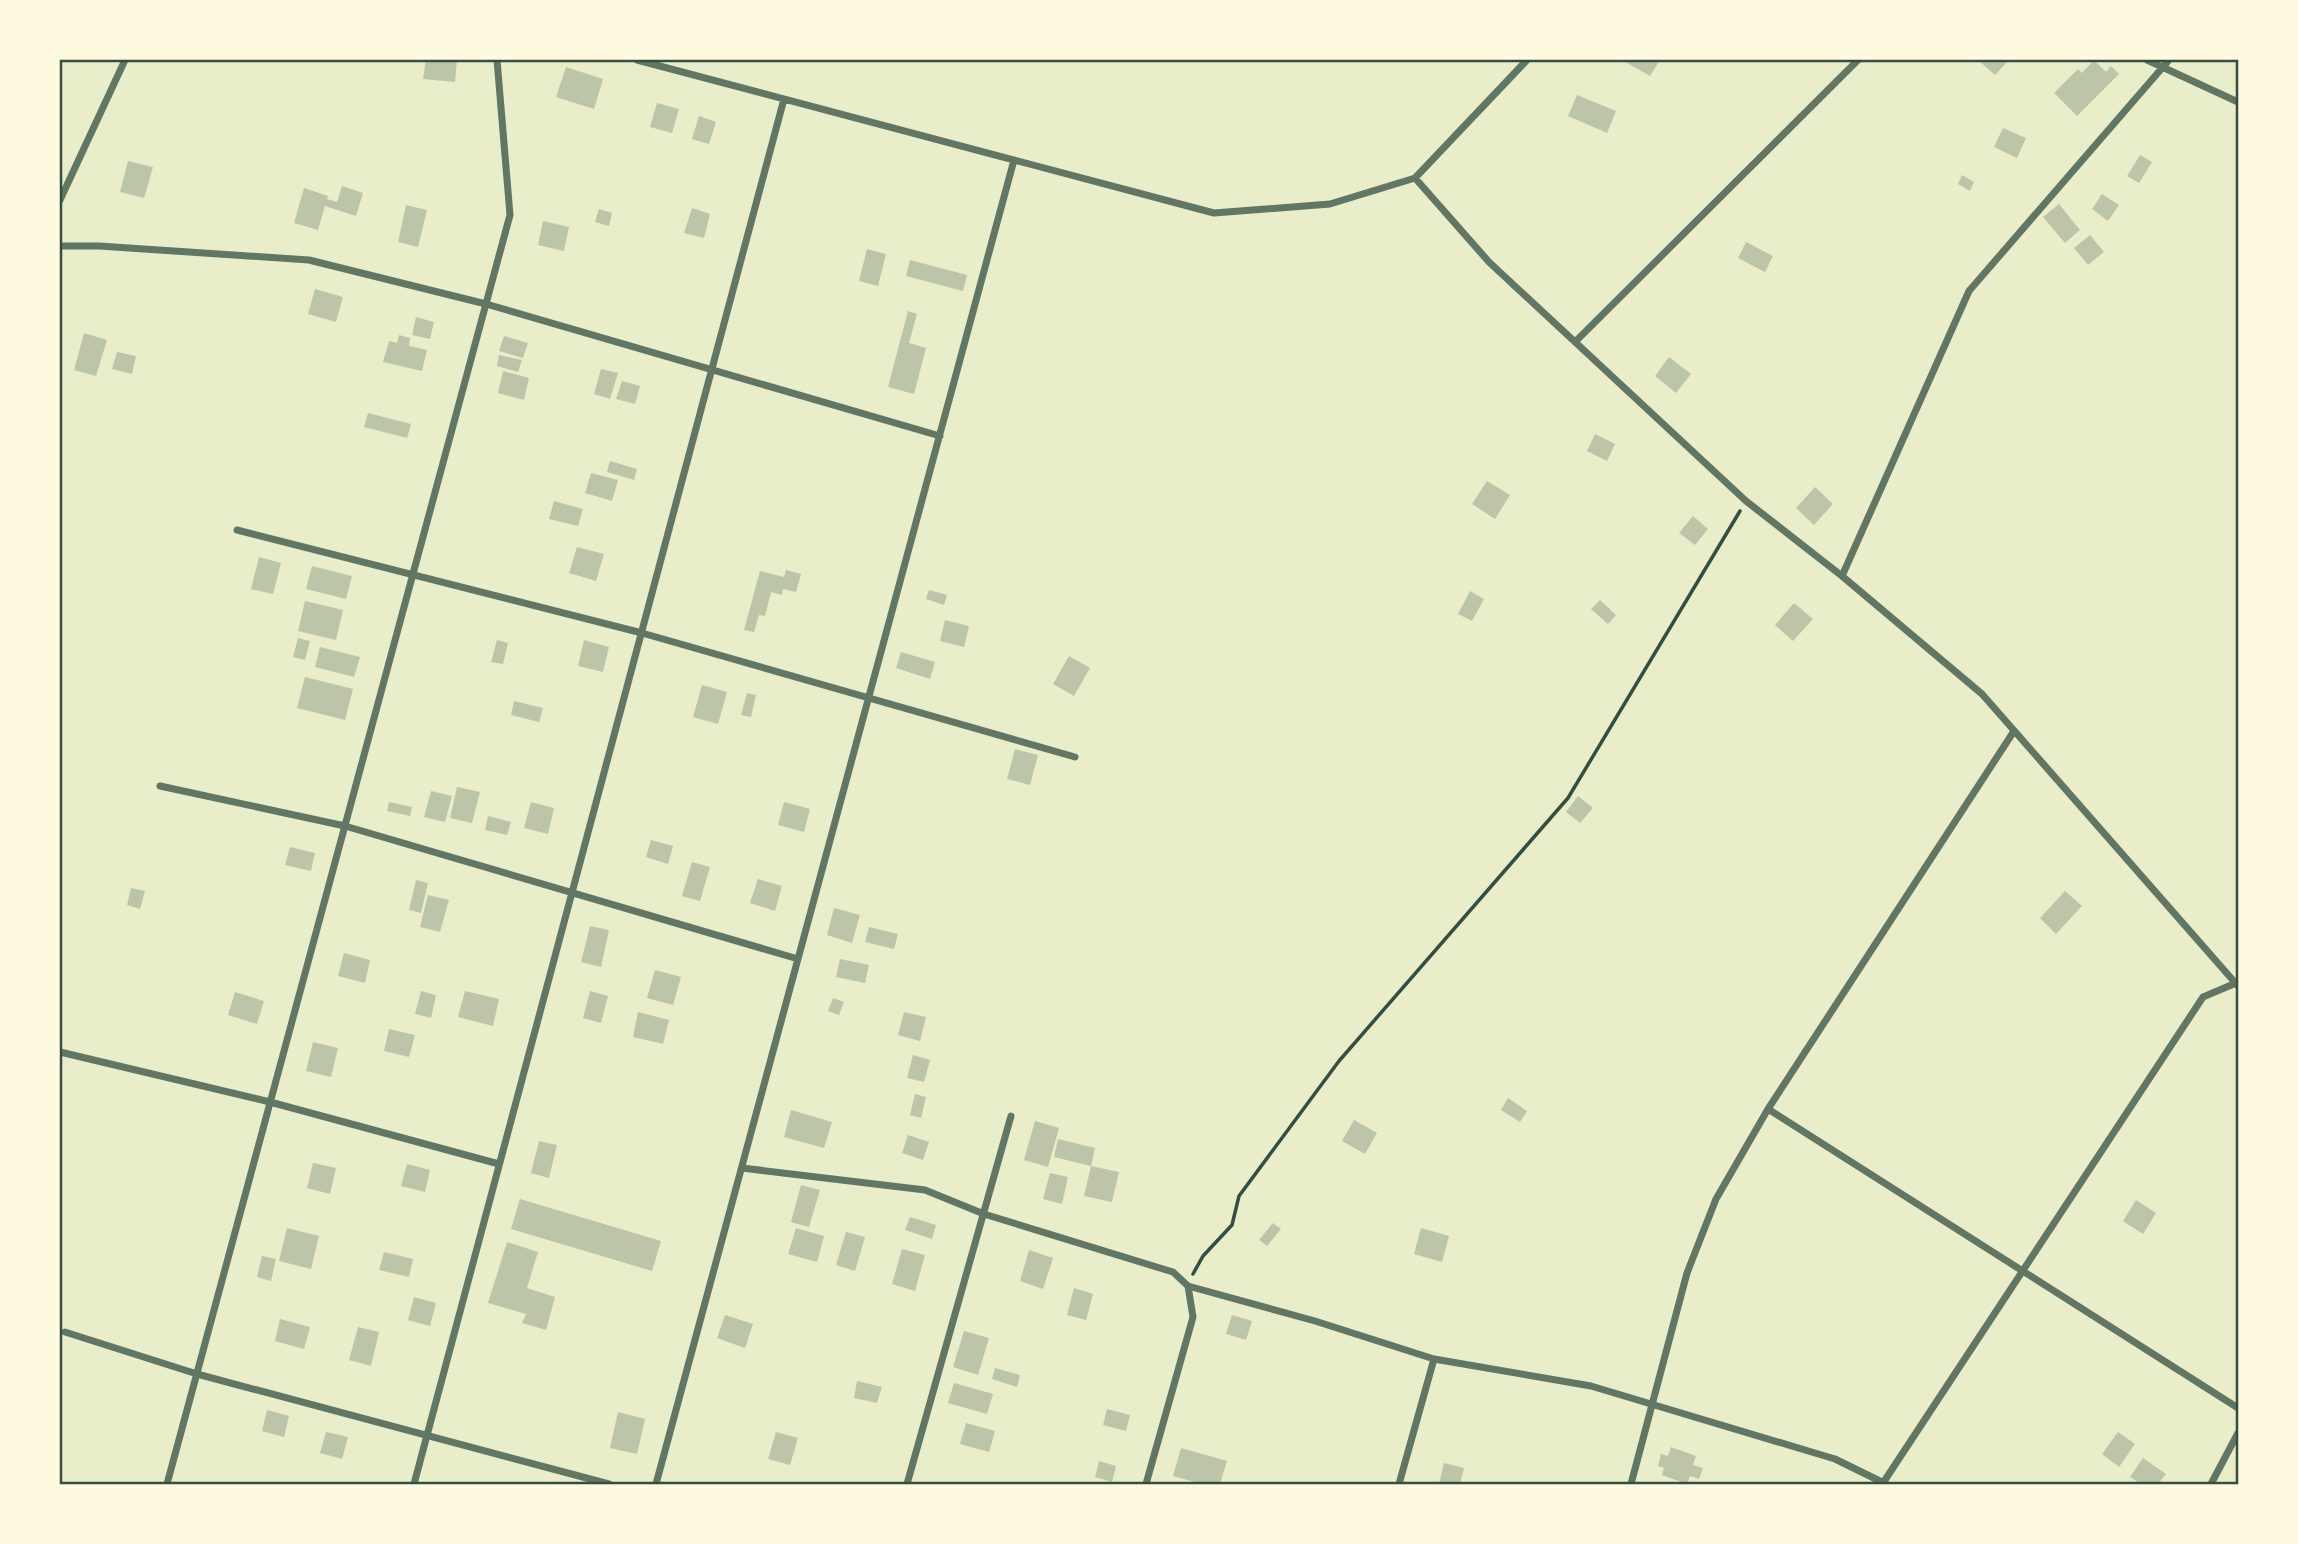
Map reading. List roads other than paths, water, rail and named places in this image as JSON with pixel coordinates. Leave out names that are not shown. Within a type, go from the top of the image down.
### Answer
[{"type":"street","points":[[60,200],[125,60]]},
{"type":"street","points":[[167,1485],[510,215],[497,60]]},
{"type":"street","points":[[637,60],[1214,213],[1329,204],[1415,178],[1527,60]]},
{"type":"street","points":[[1575,342],[1858,60]]},
{"type":"street","points":[[2147,60],[2238,102]]},
{"type":"street","points":[[1842,576],[1969,292],[2169,60]]},
{"type":"street","points":[[414,1485],[784,99]]},
{"type":"street","points":[[656,1485],[1014,160]]},
{"type":"street","points":[[742,1168],[925,1190],[984,1213],[1173,1272],[1188,1286],[1315,1321],[1434,1359],[1591,1387],[1835,1459],[1885,1484],[2203,997],[2237,985],[1982,694],[1842,576],[1746,501],[1489,262],[1415,178]]},
{"type":"street","points":[[60,246],[99,246],[309,260],[486,304],[940,436]]},
{"type":"street","points":[[237,530],[642,633],[1075,757]]},
{"type":"street","points":[[1630,1485],[1692,1261],[1716,1199],[1768,1109],[2014,731]]},
{"type":"street","points":[[160,786],[345,827],[798,959]]},
{"type":"street","points":[[60,1052],[270,1102],[499,1164]]},
{"type":"street","points":[[1768,1109],[2238,1408]]},
{"type":"street","points":[[907,1485],[1011,1116]]},
{"type":"street","points":[[1146,1485],[1193,1317],[1188,1286]]},
{"type":"street","points":[[65,1332],[197,1374],[609,1485]]},
{"type":"street","points":[[1399,1485],[1434,1359]]},
{"type":"street","points":[[2211,1485],[2238,1433]]}]
